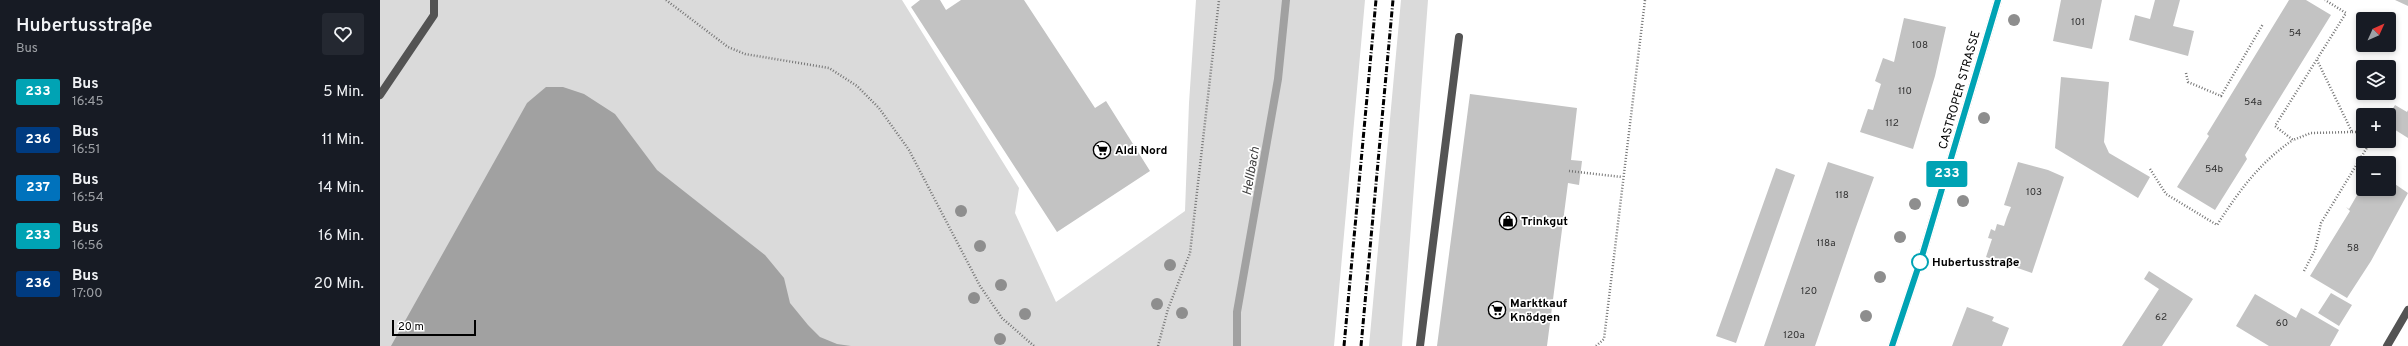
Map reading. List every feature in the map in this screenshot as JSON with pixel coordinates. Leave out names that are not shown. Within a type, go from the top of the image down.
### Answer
[{"type":"main road","name":"CASTROPER STRASSE","points":[[1892,346],[1922,256],[1998,0]]},
{"type":"street","points":[[380,95],[434,15],[434,0]]},
{"type":"street","points":[[1420,346],[1459,37]]},
{"type":"street","points":[[2387,346],[2408,310]]},
{"type":"path","points":[[666,0],[728,47],[745,54],[830,68],[857,86],[879,108],[909,150],[980,286],[1002,318],[1034,346]]},
{"type":"path","points":[[1158,346],[1168,309],[1190,253],[1219,0]]},
{"type":"path","points":[[1596,346],[1604,339],[1622,177],[1645,0]]},
{"type":"path","points":[[2293,140],[2275,126],[2346,13],[2325,0]]},
{"type":"path","points":[[2186,73],[2188,82],[2221,96],[2263,24]]},
{"type":"path","points":[[2317,60],[2352,132]]},
{"type":"path","points":[[2150,169],[2166,194],[2217,225],[2250,177],[2276,152],[2293,140],[2311,133],[2356,132]]},
{"type":"path","points":[[2304,271],[2315,250],[2321,222],[2367,148]]},
{"type":"path","points":[[1569,171],[1622,177]]},
{"type":"shaded area","points":[[380,0],[902,0],[1019,188],[1015,213],[1056,302],[1185,211],[1189,103],[1196,0],[1365,0],[1334,346],[380,346]]},
{"type":"shaded area","points":[[1401,0],[1428,0],[1402,346],[1369,346]]},
{"type":"shaded area","points":[[546,87],[563,87],[584,94],[615,114],[657,170],[765,255],[784,278],[790,303],[820,337],[837,344],[851,346],[391,346],[527,103]]},
{"type":"building","points":[[920,0],[940,0],[946,10],[961,0],[1024,0],[1095,108],[1106,101],[1150,171],[1057,232],[911,7]]},
{"type":"building","points":[[2061,0],[2102,0],[2092,49],[2053,41]]},
{"type":"building","points":[[2155,0],[2180,0],[2173,26],[2194,31],[2188,56],[2129,40],[2135,15],[2150,19]]},
{"type":"building","points":[[2289,0],[2306,0],[2331,15],[2245,155],[2247,159],[2215,210],[2177,187],[2209,136],[2207,134]]},
{"type":"building","points":[[2395,0],[2408,0],[2408,6]]},
{"type":"building","points":[[1904,18],[1946,27],[1935,76],[1913,149],[1860,132],[1868,109],[1873,110],[1881,84],[1875,81],[1883,58],[1894,62]]},
{"type":"building","points":[[2061,77],[2109,82],[2104,142],[2109,153],[2150,177],[2138,198],[2055,148]]},
{"type":"building","name":"Trinkgut","points":[[1470,94],[1577,108],[1571,160],[1582,161],[1579,185],[1568,183],[1547,346],[1437,346]]},
{"type":"building","points":[[2395,105],[2407,112],[2408,110],[2408,138],[2396,130],[2396,108],[2393,108]]},
{"type":"building","points":[[1828,162],[1874,177],[1815,346],[1764,346]]},
{"type":"building","points":[[2018,162],[2048,170],[2064,177],[2032,273],[1986,257],[1992,239],[1988,238],[1991,229],[1995,231],[1997,224],[2004,226],[2011,207],[2004,205]]},
{"type":"building","points":[[1776,168],[1795,175],[1736,343],[1716,336]]},
{"type":"building","points":[[2396,185],[2408,193],[2371,261],[2347,298],[2310,276],[2350,211],[2346,207],[2349,209],[2357,196],[2396,196]]},
{"type":"building","points":[[2149,271],[2193,299],[2162,346],[2122,346],[2159,289],[2144,279]]},
{"type":"building","points":[[2331,293],[2352,305],[2339,326],[2318,313]]},
{"type":"building","points":[[2255,294],[2296,318],[2301,308],[2339,330],[2330,346],[2269,346],[2236,326]]},
{"type":"building","points":[[1967,307],[1994,317],[1992,321],[2009,328],[2002,346],[1952,346]]},
{"type":"waterway","name":"Hellbach","points":[[1237,346],[1237,312],[1278,79],[1286,0]]},
{"type":"railway","points":[[1344,346],[1376,0]]},
{"type":"railway","points":[[1361,346],[1393,0]]},
{"type":"bus line","name":"233","points":[[1892,346],[1953,156],[1998,0]]},
{"type":"place","name":"Aldi Nord","points":[[1102,150]]},
{"type":"place","name":"Trinkgut","points":[[1508,221]]},
{"type":"place","name":"Hubertusstraße","points":[[1920,262]]},
{"type":"place","name":"Marktkauf Knödgen","points":[[1497,310]]}]
